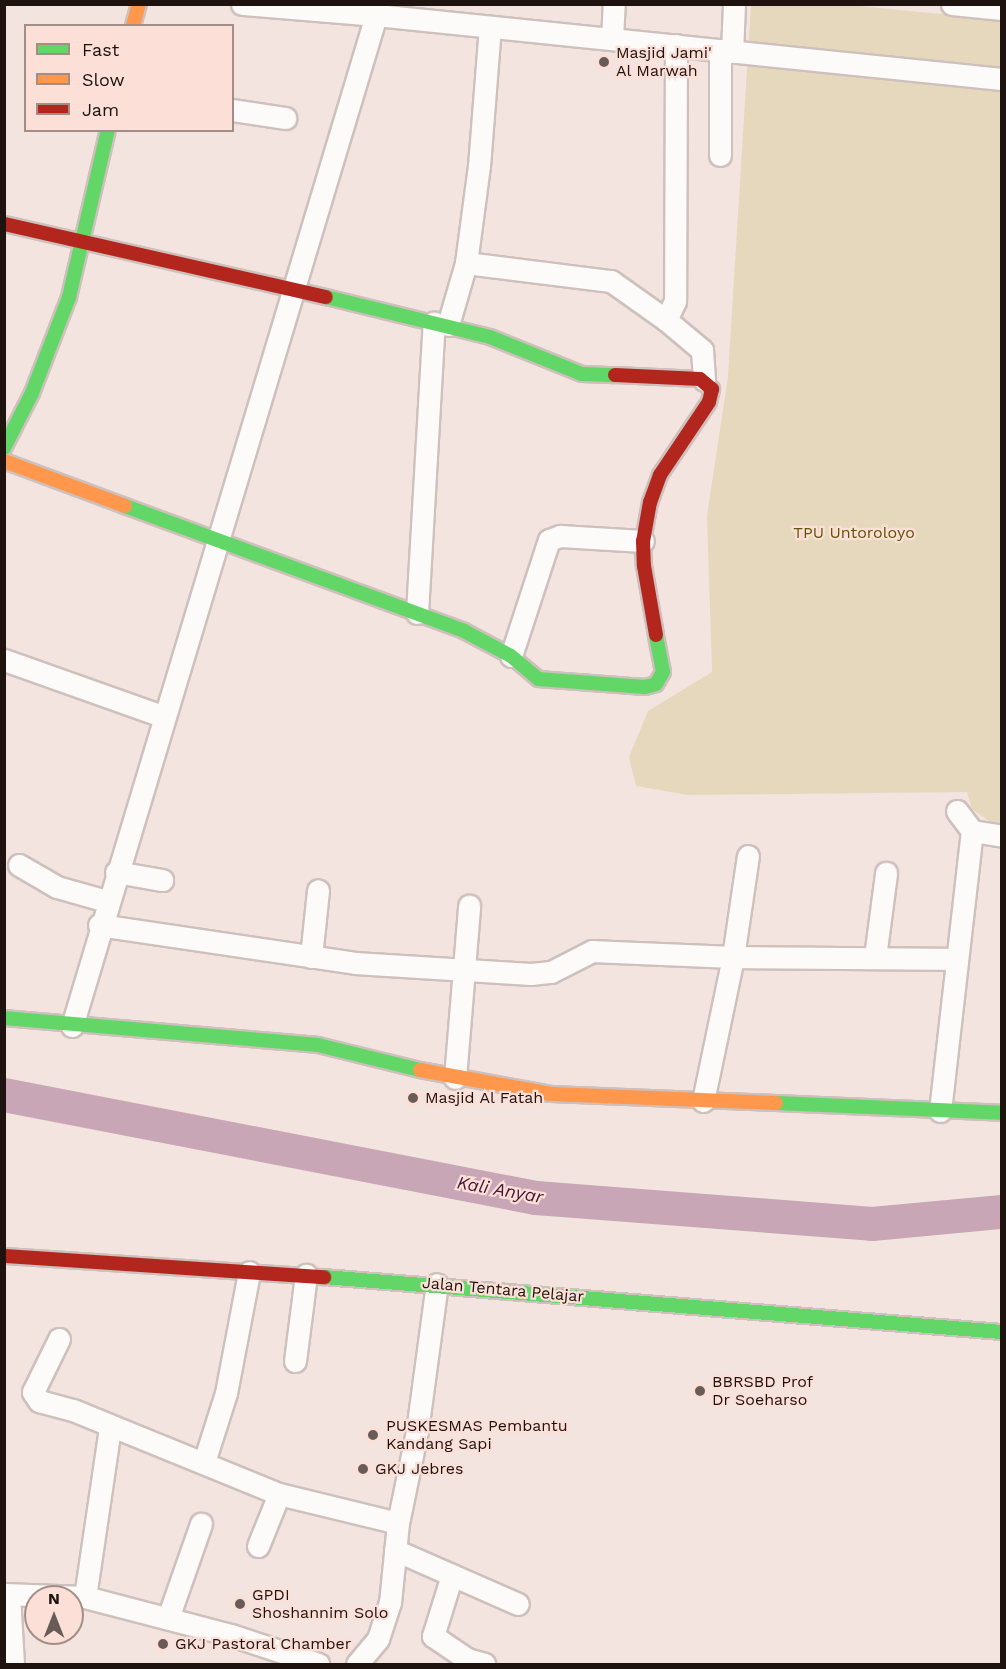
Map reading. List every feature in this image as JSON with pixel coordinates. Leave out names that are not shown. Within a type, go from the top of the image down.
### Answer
[{"type":"street","points":[[134,24],[139,4]]},
{"type":"street","points":[[242,4],[612,38],[1002,79]]},
{"type":"street","points":[[612,38],[614,4]]},
{"type":"street","points":[[720,155],[726,51],[734,4]]},
{"type":"street","points":[[952,4],[1002,9]]},
{"type":"street","points":[[72,1026],[106,901],[294,293],[376,15]]},
{"type":"street","points":[[417,613],[441,324],[466,263],[479,166],[490,27]]},
{"type":"street","points":[[666,320],[675,301],[676,45]]},
{"type":"street","points":[[234,110],[285,118]]},
{"type":"street","points":[[4,448],[59,327],[85,242],[108,132]]},
{"type":"street","points":[[4,224],[294,293],[441,324],[490,337],[582,374],[704,380]]},
{"type":"street","points":[[4,461],[464,631],[511,656],[538,679],[632,688],[656,684],[663,672],[644,566],[643,541],[660,475],[711,398],[712,389],[704,380],[702,350],[666,320],[611,281],[466,263]]},
{"type":"street","points":[[511,656],[549,540],[560,536],[643,541]]},
{"type":"street","points":[[4,660],[162,716]]},
{"type":"street","points":[[957,811],[972,831],[1002,836]]},
{"type":"street","points":[[940,1111],[972,831]]},
{"type":"street","points":[[703,1101],[733,957],[748,856]]},
{"type":"street","points":[[19,865],[57,887],[106,901]]},
{"type":"street","points":[[116,872],[162,880]]},
{"type":"street","points":[[875,957],[886,873]]},
{"type":"street","points":[[310,957],[318,890]]},
{"type":"street","points":[[455,1078],[469,906]]},
{"type":"street","points":[[99,925],[310,957],[464,970],[551,972],[592,951],[733,957],[956,959]]},
{"type":"street","points":[[4,1018],[72,1026],[318,1045],[455,1078],[551,1094],[1002,1113]]},
{"type":"street","name":"Jalan Tentara Pelajar","points":[[4,1256],[437,1284],[1002,1332]]},
{"type":"street","points":[[204,1462],[226,1393],[249,1272]]},
{"type":"street","points":[[295,1361],[306,1275]]},
{"type":"street","points":[[357,1665],[384,1627],[398,1522],[417,1431],[437,1284]]},
{"type":"street","points":[[59,1339],[33,1392],[34,1398],[73,1410],[110,1428],[204,1462],[279,1494],[398,1522]]},
{"type":"street","points":[[85,1597],[110,1428]]},
{"type":"street","points":[[258,1546],[279,1494]]},
{"type":"street","points":[[168,1618],[201,1524]]},
{"type":"street","points":[[395,1550],[518,1604]]},
{"type":"street","points":[[452,1575],[433,1636],[467,1659],[484,1665]]},
{"type":"street","points":[[13,1665],[7,1594],[85,1597],[168,1618],[318,1665]]},
{"type":"green space","name":"TPU Untoroloyo","points":[[751,5],[850,5],[1001,20],[1001,823],[990,822],[972,809],[967,792],[688,795],[636,786],[629,757],[648,711],[712,672],[707,516],[728,376]]},
{"type":"waterway","name":"Kali Anyar","points":[[4,1095],[536,1198],[872,1224],[1002,1212]]},
{"type":"traffic: fast","points":[[4,448],[32,393],[69,297],[108,132]]},
{"type":"traffic: fast","points":[[326,297],[490,337],[582,374],[615,375]]},
{"type":"traffic: fast","points":[[125,506],[464,631],[511,656],[538,679],[645,687],[656,684],[663,672],[656,635]]},
{"type":"traffic: fast","points":[[4,1018],[318,1045],[420,1070]]},
{"type":"traffic: fast","points":[[776,1103],[1002,1113]]},
{"type":"traffic: fast","points":[[324,1277],[1002,1332]]},
{"type":"traffic: slow","points":[[134,24],[139,4]]},
{"type":"traffic: slow","points":[[4,461],[125,506]]},
{"type":"traffic: slow","points":[[420,1070],[551,1094],[776,1103]]},
{"type":"traffic: jam","points":[[4,224],[326,297]]},
{"type":"traffic: jam","points":[[615,375],[700,379],[712,389],[709,402],[660,475],[650,502],[643,541],[644,566],[656,635]]},
{"type":"traffic: jam","points":[[4,1256],[324,1277]]},
{"type":"place","name":"Masjid Jami' Al Marwah","points":[[604,62]]},
{"type":"place","name":"Masjid Al Fatah","points":[[413,1098]]},
{"type":"place","name":"BBRSBD Prof Dr Soeharso","points":[[700,1391]]},
{"type":"place","name":"PUSKESMAS Pembantu Kandang Sapi","points":[[373,1435]]},
{"type":"place","name":"GKJ Jebres","points":[[363,1469]]},
{"type":"place","name":"GPDI Shoshannim Solo","points":[[240,1604]]},
{"type":"place","name":"GKJ Pastoral Chamber","points":[[163,1644]]}]
